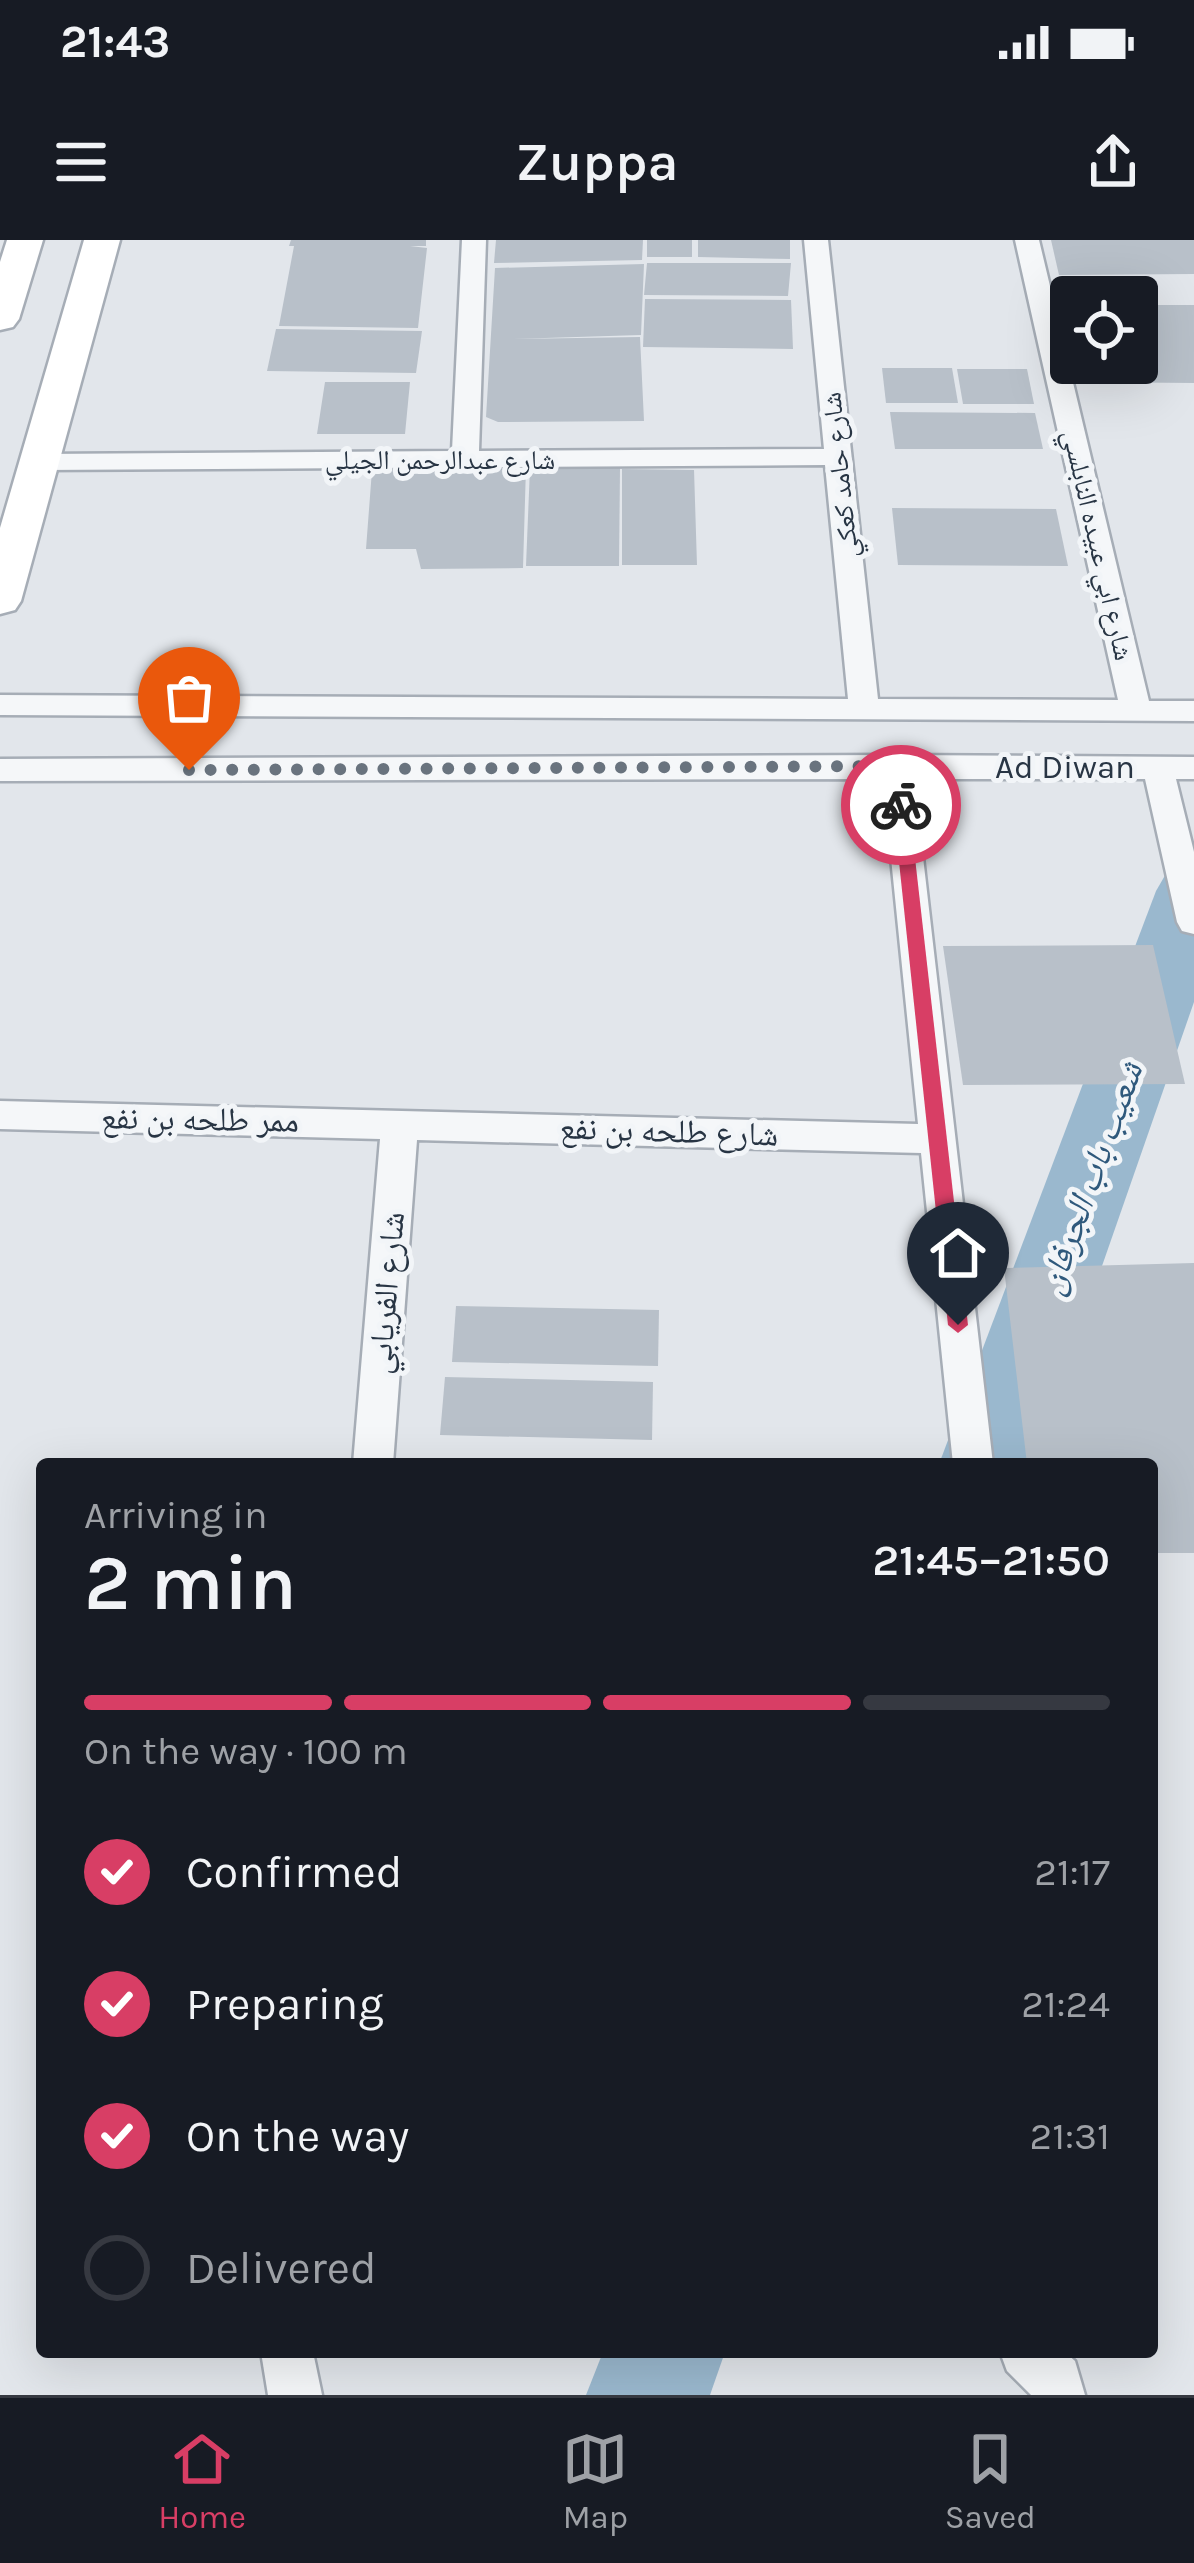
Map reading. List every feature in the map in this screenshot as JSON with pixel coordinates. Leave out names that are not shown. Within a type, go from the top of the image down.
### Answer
[{"type":"street","points":[[0,319],[25,240]]},
{"type":"street","points":[[0,601],[102,240]]},
{"type":"street","points":[[465,460],[474,240]]},
{"type":"street","name":"شارع حامد كعكي","points":[[816,240],[864,710]]},
{"type":"street","name":"شارع ابي عبيده النابلسي","points":[[1027,240],[1136,711]]},
{"type":"street","name":"شارع عبدالرحمن الجيلي","points":[[42,462],[839,458]]},
{"type":"street","name":"Ad Diwan","points":[[0,706],[1194,711]]},
{"type":"street","points":[[897,766],[972,1458]]},
{"type":"street","points":[[1158,768],[1194,922]]},
{"type":"street","name":"Ad Diwan","points":[[0,770],[1194,768]]},
{"type":"street","name":"ممر طلحه بن نفع","points":[[0,1114],[400,1123]]},
{"type":"street","name":"شارع طلحه بن نفع","points":[[400,1123],[938,1139]]},
{"type":"street","name":"شارع الفريابي","points":[[373,1458],[400,1123]]},
{"type":"building","points":[[291,240],[426,240],[426,246],[410,246],[427,248],[418,328],[279,326],[294,246],[289,246]]},
{"type":"building","points":[[496,240],[643,240],[642,260],[494,263]]},
{"type":"building","points":[[647,240],[692,240],[692,257],[647,257]]},
{"type":"building","points":[[698,240],[790,240],[790,259],[698,257]]},
{"type":"building","points":[[1051,240],[1194,240],[1194,274],[1059,275]]},
{"type":"building","points":[[647,263],[791,263],[788,296],[644,295]]},
{"type":"building","points":[[644,264],[641,335],[513,339],[640,337],[644,421],[498,422],[486,417],[495,268]]},
{"type":"building","points":[[645,299],[791,300],[793,349],[643,347]]},
{"type":"building","points":[[1158,305],[1194,305],[1194,383],[1158,383]]},
{"type":"building","points":[[276,329],[422,331],[416,373],[267,371]]},
{"type":"building","points":[[882,368],[952,368],[958,403],[886,403]]},
{"type":"building","points":[[957,369],[1027,369],[1034,404],[963,404]]},
{"type":"building","points":[[325,382],[410,382],[405,434],[317,434]]},
{"type":"building","points":[[890,412],[1035,413],[1043,449],[895,449]]},
{"type":"building","points":[[526,467],[523,568],[421,569],[416,549],[366,549],[372,470]]},
{"type":"building","points":[[530,468],[620,468],[619,566],[526,566]]},
{"type":"building","points":[[622,469],[694,470],[697,565],[622,565]]},
{"type":"building","points":[[892,508],[1056,509],[1068,566],[898,565]]},
{"type":"building","points":[[1153,945],[1185,1084],[963,1085],[943,946]]},
{"type":"building","points":[[1194,1263],[1194,1553],[1158,1553],[1158,1458],[1026,1458],[1004,1268]]},
{"type":"building","points":[[456,1306],[659,1310],[658,1366],[452,1362]]},
{"type":"building","points":[[445,1377],[653,1382],[652,1440],[440,1435]]},
{"type":"waterway","name":"شعيب باب الجرفان","points":[[988,1458],[1194,891]]},
{"type":"waterway","name":"شعيب باب الجرفان","points":[[648,2395],[662,2358]]},
{"type":"way so far","points":[[189,770],[897,766],[901,805]]},
{"type":"route","points":[[901,805],[958,1325]]}]
